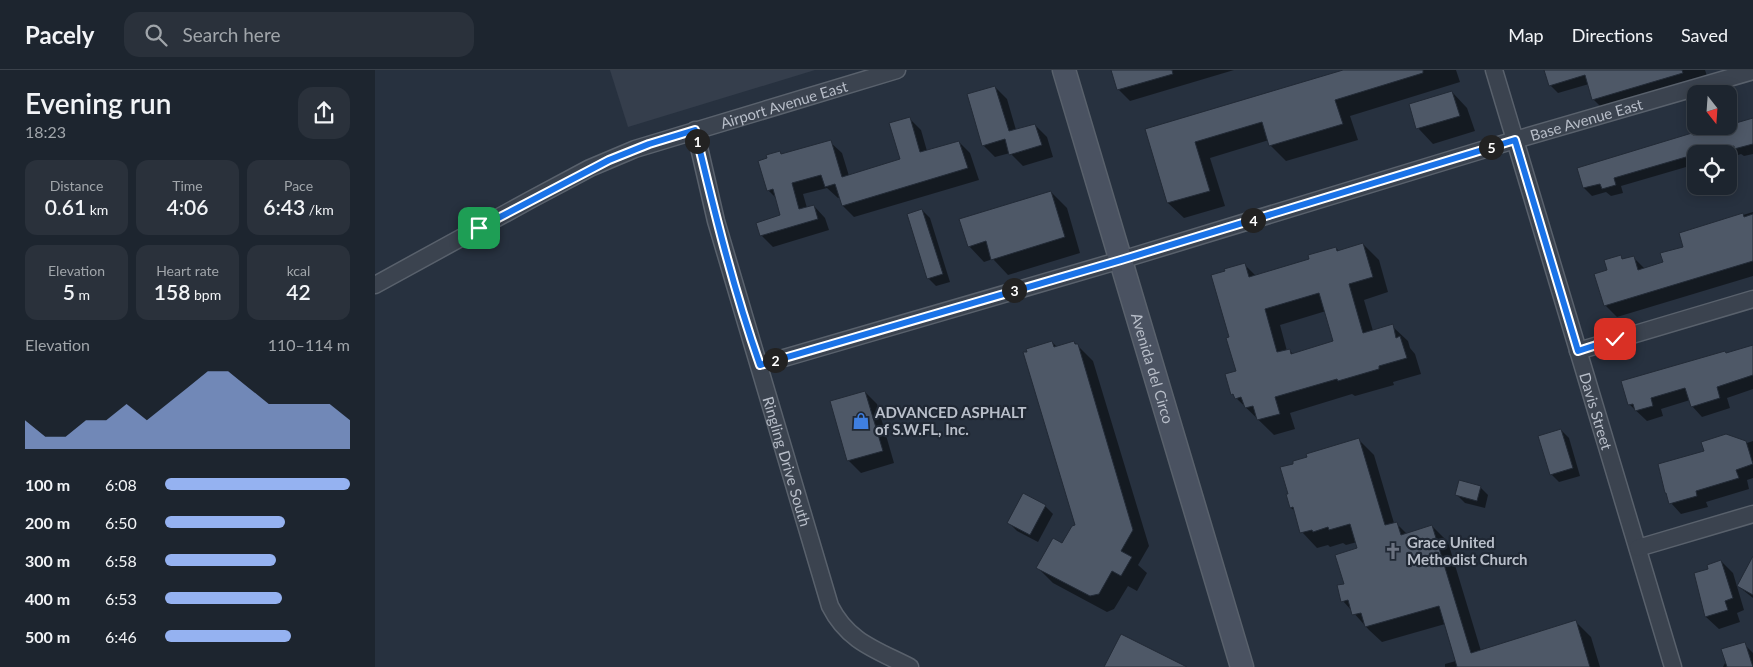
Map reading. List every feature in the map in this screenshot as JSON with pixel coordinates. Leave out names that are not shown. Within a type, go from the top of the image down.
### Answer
[{"type":"street","name":"Airport Avenue East","points":[[375,285],[530,200],[635,149],[897,70]]},
{"type":"street","name":"Avenida del Circo","points":[[1065,70],[1242,667]]},
{"type":"street","name":"Davis Street","points":[[1494,70],[1673,667]]},
{"type":"street","name":"Base Avenue East","points":[[760,365],[1121,260],[1515,140],[1753,71]]},
{"type":"street","name":"Ringling Drive South","points":[[695,130],[716,221],[830,606],[836,618],[849,634],[910,667]]},
{"type":"street","points":[[1578,351],[1753,299]]},
{"type":"street","points":[[1638,548],[1753,514]]},
{"type":"shaded area","points":[[610,70],[815,70],[628,127]]},
{"type":"building","points":[[1111,70],[1172,70],[1173,74],[1117,90]]},
{"type":"building","points":[[1343,70],[1423,70],[1423,73],[1335,100],[1343,124],[1269,146],[1262,122],[1195,142],[1210,191],[1167,203],[1145,129]]},
{"type":"building","points":[[1544,70],[1682,70],[1683,73],[1592,100],[1585,75],[1549,86]]},
{"type":"building","points":[[995,86],[1009,131],[1035,124],[1042,145],[1009,155],[1005,139],[982,146],[967,94]]},
{"type":"building","points":[[1452,91],[1460,116],[1416,129],[1409,104]]},
{"type":"building","points":[[910,117],[920,152],[959,141],[968,168],[842,206],[835,184],[825,187],[821,175],[792,183],[799,209],[814,205],[818,219],[760,236],[756,223],[780,215],[773,189],[767,191],[758,161],[767,158],[766,155],[780,151],[781,154],[831,140],[842,177],[900,159],[889,123]]},
{"type":"building","points":[[1753,118],[1753,144],[1737,148],[1737,145],[1687,145],[1687,160],[1686,157],[1614,178],[1616,185],[1602,189],[1600,184],[1583,188],[1577,168],[1687,135],[1737,135],[1737,123]]},
{"type":"building","points":[[1051,191],[1065,237],[991,260],[986,241],[968,247],[959,219]]},
{"type":"building","points":[[922,209],[943,274],[927,279],[907,214]]},
{"type":"building","points":[[1743,213],[1744,217],[1753,214],[1753,261],[1604,306],[1594,274],[1607,270],[1604,260],[1621,255],[1622,259],[1634,256],[1638,270],[1663,262],[1660,253],[1683,247],[1679,233]]},
{"type":"building","points":[[1363,243],[1373,277],[1349,284],[1363,333],[1393,324],[1396,338],[1400,336],[1407,358],[1379,366],[1379,369],[1275,397],[1280,414],[1257,420],[1253,406],[1245,408],[1241,397],[1235,399],[1233,394],[1231,395],[1225,374],[1236,371],[1226,338],[1229,337],[1211,275],[1245,263],[1249,277],[1309,259],[1308,255],[1336,247],[1337,251]],"holes":[[[1319,293],[1333,341],[1291,354],[1290,349],[1277,352],[1265,309]]]},
{"type":"building","points":[[1052,341],[1054,347],[1074,341],[1075,344],[1078,344],[1133,530],[1121,551],[1132,557],[1121,576],[1112,571],[1099,594],[1090,596],[1036,568],[1053,538],[1062,543],[1072,526],[1075,525],[1023,352],[1027,352],[1026,349]]},
{"type":"building","points":[[1753,345],[1753,375],[1717,387],[1720,398],[1691,407],[1685,388],[1651,398],[1653,406],[1635,411],[1633,404],[1628,405],[1621,381],[1725,351],[1726,353]]},
{"type":"building","points":[[865,391],[883,451],[847,461],[830,401]]},
{"type":"building","points":[[1561,429],[1573,468],[1550,475],[1538,436]]},
{"type":"building","points":[[1726,434],[1746,441],[1753,464],[1736,470],[1739,478],[1696,491],[1697,496],[1669,504],[1658,464],[1704,451],[1701,442]]},
{"type":"building","name":"Grace United Methodist Church","points":[[1359,438],[1385,525],[1397,522],[1401,535],[1432,525],[1471,653],[1576,620],[1590,667],[1457,667],[1439,606],[1365,627],[1361,613],[1352,615],[1348,600],[1341,602],[1337,585],[1344,584],[1335,555],[1357,548],[1350,524],[1329,530],[1328,527],[1313,532],[1312,530],[1300,533],[1293,507],[1290,508],[1280,467],[1293,464],[1293,461],[1307,457],[1306,454]]},
{"type":"building","points":[[1459,480],[1481,486],[1477,501],[1455,495]]},
{"type":"building","points":[[1023,493],[1046,505],[1030,535],[1007,523]]},
{"type":"building","points":[[1753,556],[1753,595],[1737,586]]},
{"type":"building","points":[[1721,560],[1733,598],[1725,601],[1728,610],[1705,617],[1694,573],[1708,569],[1707,565]]},
{"type":"building","points":[[1121,634],[1187,667],[1104,667]]},
{"type":"building","points":[[1745,642],[1753,667],[1727,667],[1721,649]]},
{"type":"place","name":"ADVANCED ASPHALT of S.W.FL, Inc.","points":[[861,421]]},
{"type":"place","name":"Grace United Methodist Church","points":[[1393,551]]},
{"type":"route","points":[[479,228],[609,160],[649,144],[695,130],[716,221],[760,365],[1121,260],[1515,140],[1578,351],[1615,339]]}]
